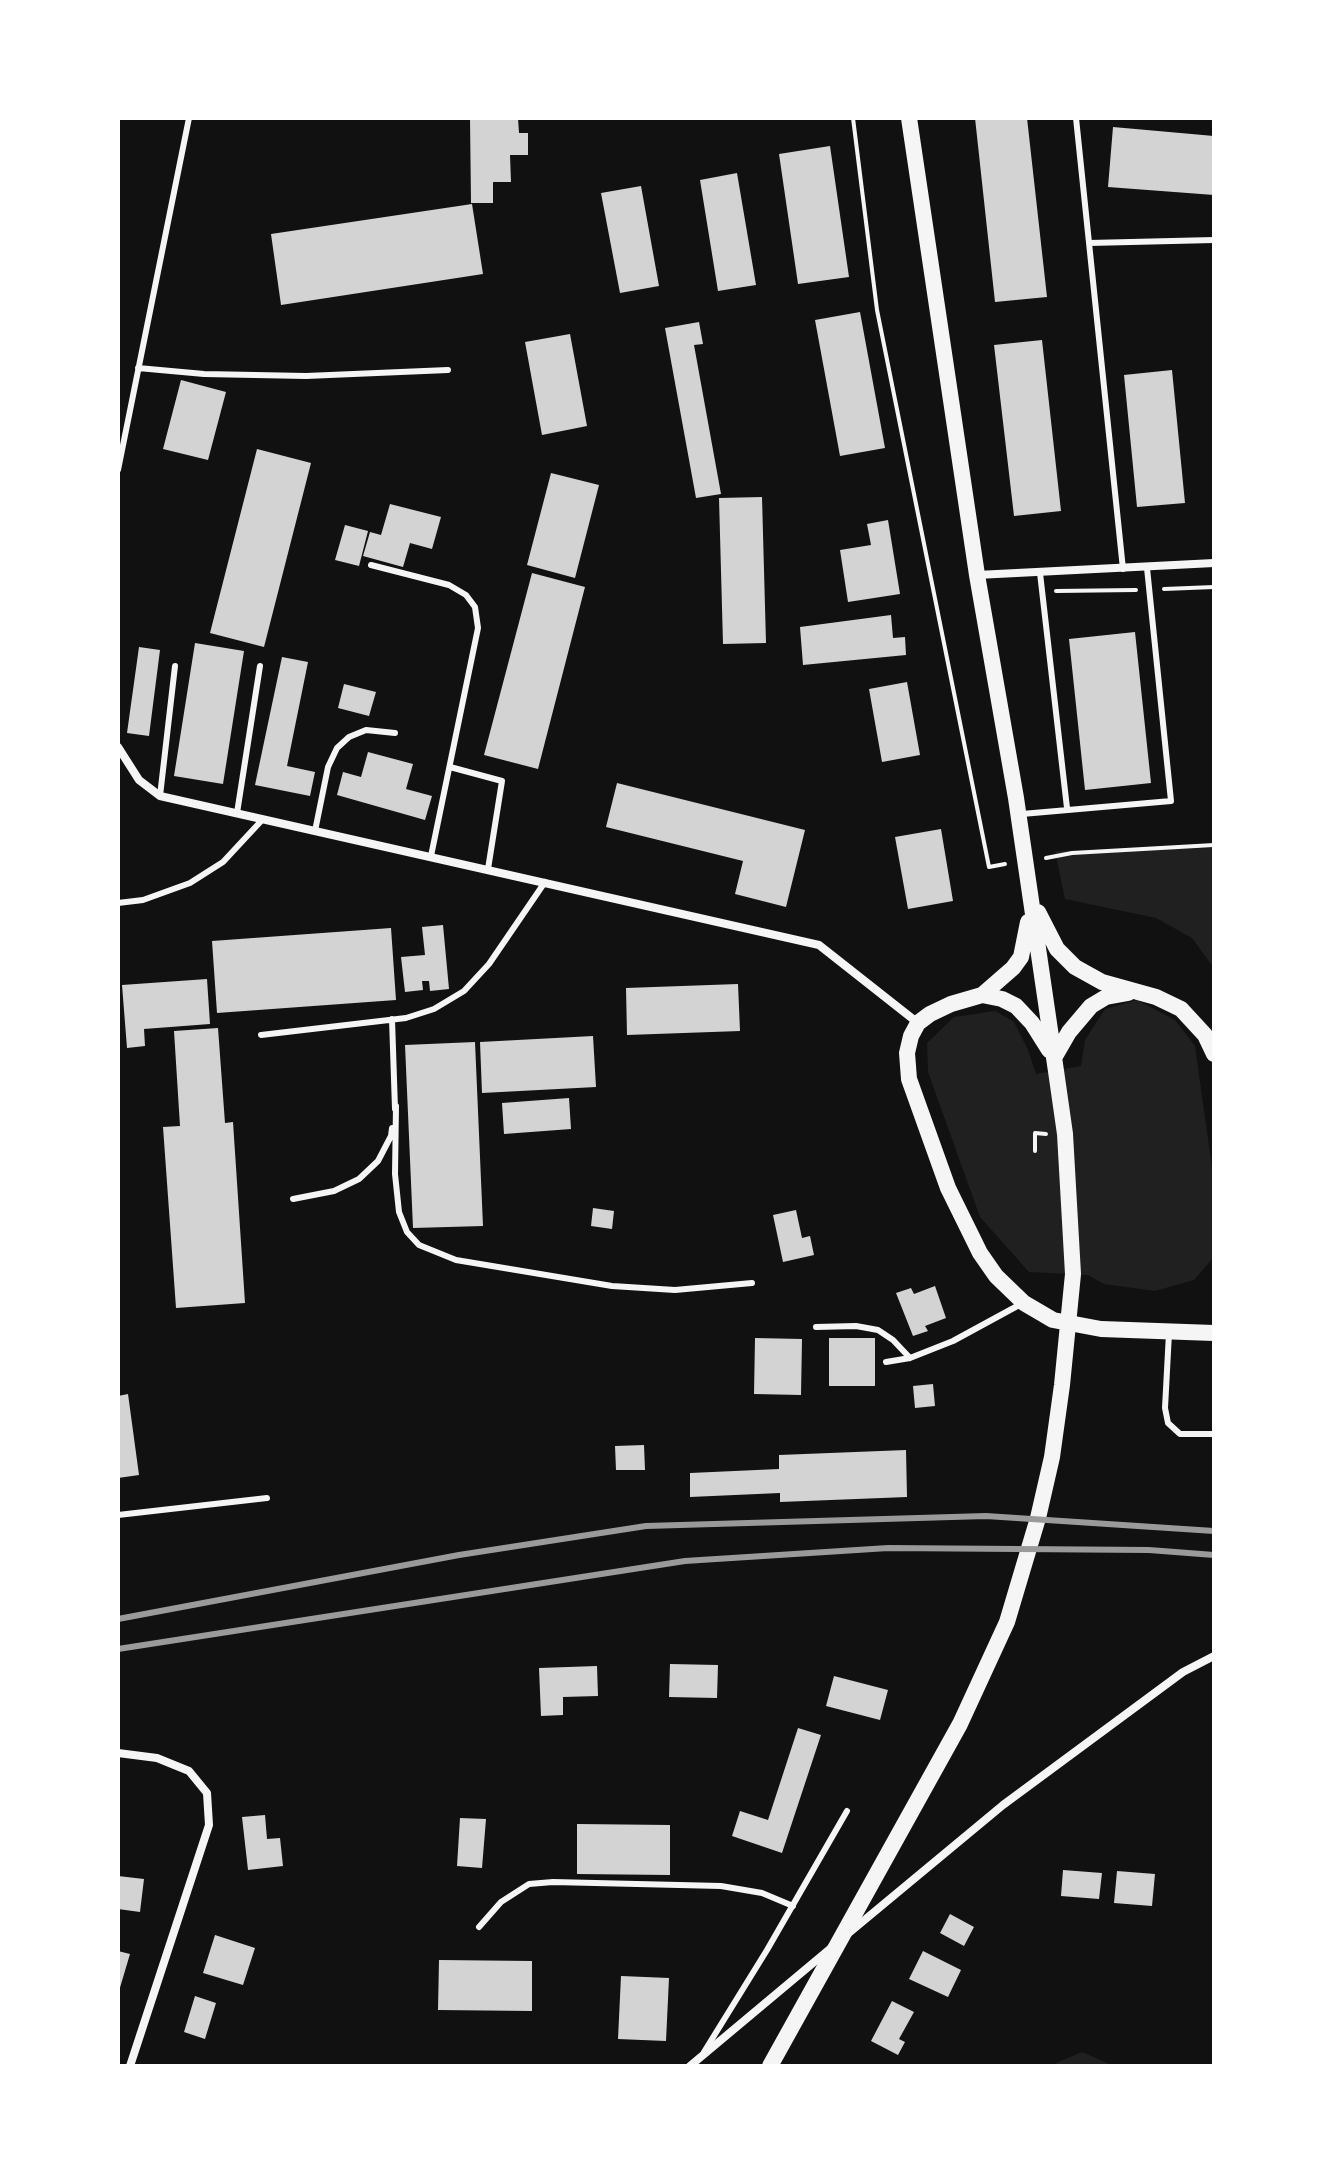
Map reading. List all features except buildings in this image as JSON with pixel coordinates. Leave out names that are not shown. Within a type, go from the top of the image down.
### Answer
[{"type":"main road","points":[[770,2066],[960,1724],[1007,1622],[1038,1518],[1052,1457],[1073,1274],[1065,1134],[909,118]]},
{"type":"main road","points":[[1030,897],[1057,949],[1075,967],[1102,982],[1156,997],[1181,1009],[1205,1035],[1214,1054]]},
{"type":"main road","points":[[1030,897],[1028,931],[1021,957],[1013,968],[982,995],[951,1004],[918,1023],[907,1053],[909,1079],[948,1188],[980,1253],[996,1276],[1024,1303],[1053,1320],[1101,1329],[1214,1333]]},
{"type":"main road","points":[[1055,1065],[1069,1032],[1091,1006],[1106,997],[1137,992]]},
{"type":"main road","points":[[982,995],[1016,1006],[1032,1023],[1055,1065]]},
{"type":"street","points":[[977,575],[1214,563]]},
{"type":"street","points":[[118,747],[139,780],[160,796],[819,945],[918,1023]]},
{"type":"street","points":[[690,2066],[1003,1805],[1183,1672],[1214,1656]]},
{"type":"street","points":[[118,1753],[157,1758],[189,1771],[207,1793],[209,1825],[130,2066]]},
{"type":"lane","points":[[118,470],[189,118]]},
{"type":"lane","points":[[1076,118],[1123,569]]},
{"type":"lane","points":[[1089,243],[1214,240]]},
{"type":"lane","points":[[138,368],[204,374],[306,376],[448,370]]},
{"type":"lane","points":[[371,565],[449,585],[466,595],[475,607],[478,628],[431,856]]},
{"type":"lane","points":[[1017,807],[1067,808],[1171,801],[1147,568]]},
{"type":"lane","points":[[1040,573],[1067,808]]},
{"type":"lane","points":[[160,796],[175,666]]},
{"type":"lane","points":[[237,813],[260,666]]},
{"type":"lane","points":[[315,831],[328,767],[337,748],[349,737],[366,730],[395,733]]},
{"type":"lane","points":[[450,767],[502,781],[493,870]]},
{"type":"lane","points":[[118,903],[143,900],[190,883],[223,862],[263,819]]},
{"type":"lane","points":[[261,1035],[392,1019],[434,1009],[464,991],[489,964],[545,882]]},
{"type":"lane","points":[[392,1019],[395,1174],[399,1212],[407,1232],[419,1245],[456,1260],[612,1286],[675,1290],[752,1283]]},
{"type":"lane","points":[[293,1199],[334,1191],[359,1179],[378,1161],[391,1136],[396,1106]]},
{"type":"lane","points":[[886,1362],[910,1358],[953,1341],[1024,1303]]},
{"type":"lane","points":[[816,1327],[856,1326],[878,1330],[910,1358]]},
{"type":"lane","points":[[1169,1333],[1165,1408],[1168,1423],[1180,1434],[1214,1434]]},
{"type":"lane","points":[[118,1515],[267,1498]]},
{"type":"lane","points":[[701,2057],[847,1811]]},
{"type":"lane","points":[[479,1927],[501,1902],[529,1884],[553,1882],[721,1886],[762,1893],[793,1906]]},
{"type":"path","points":[[853,118],[877,310],[989,867],[1072,853],[1214,845]]},
{"type":"path","points":[[1042,592],[1214,587]]},
{"type":"shaded area","points":[[1214,848],[1214,968],[1192,938],[1156,918],[1065,899],[1055,851]]},
{"type":"shaded area","points":[[1137,1000],[1175,1020],[1195,1046],[1214,1182],[1214,1257],[1194,1280],[1155,1291],[1104,1284],[1088,1275],[1029,1272],[980,1217],[928,1072],[927,1043],[954,1017],[995,1011],[1014,1022],[1036,1074],[1081,1066],[1085,1040],[1105,1009]]},
{"type":"shaded area","points":[[1082,2052],[1109,2064],[1129,2066],[1058,2066],[1056,2063]]},
{"type":"railway","points":[[118,1619],[459,1555],[646,1526],[986,1516],[1214,1531]]},
{"type":"railway","points":[[118,1649],[685,1561],[888,1548],[1149,1550],[1214,1555]]}]
